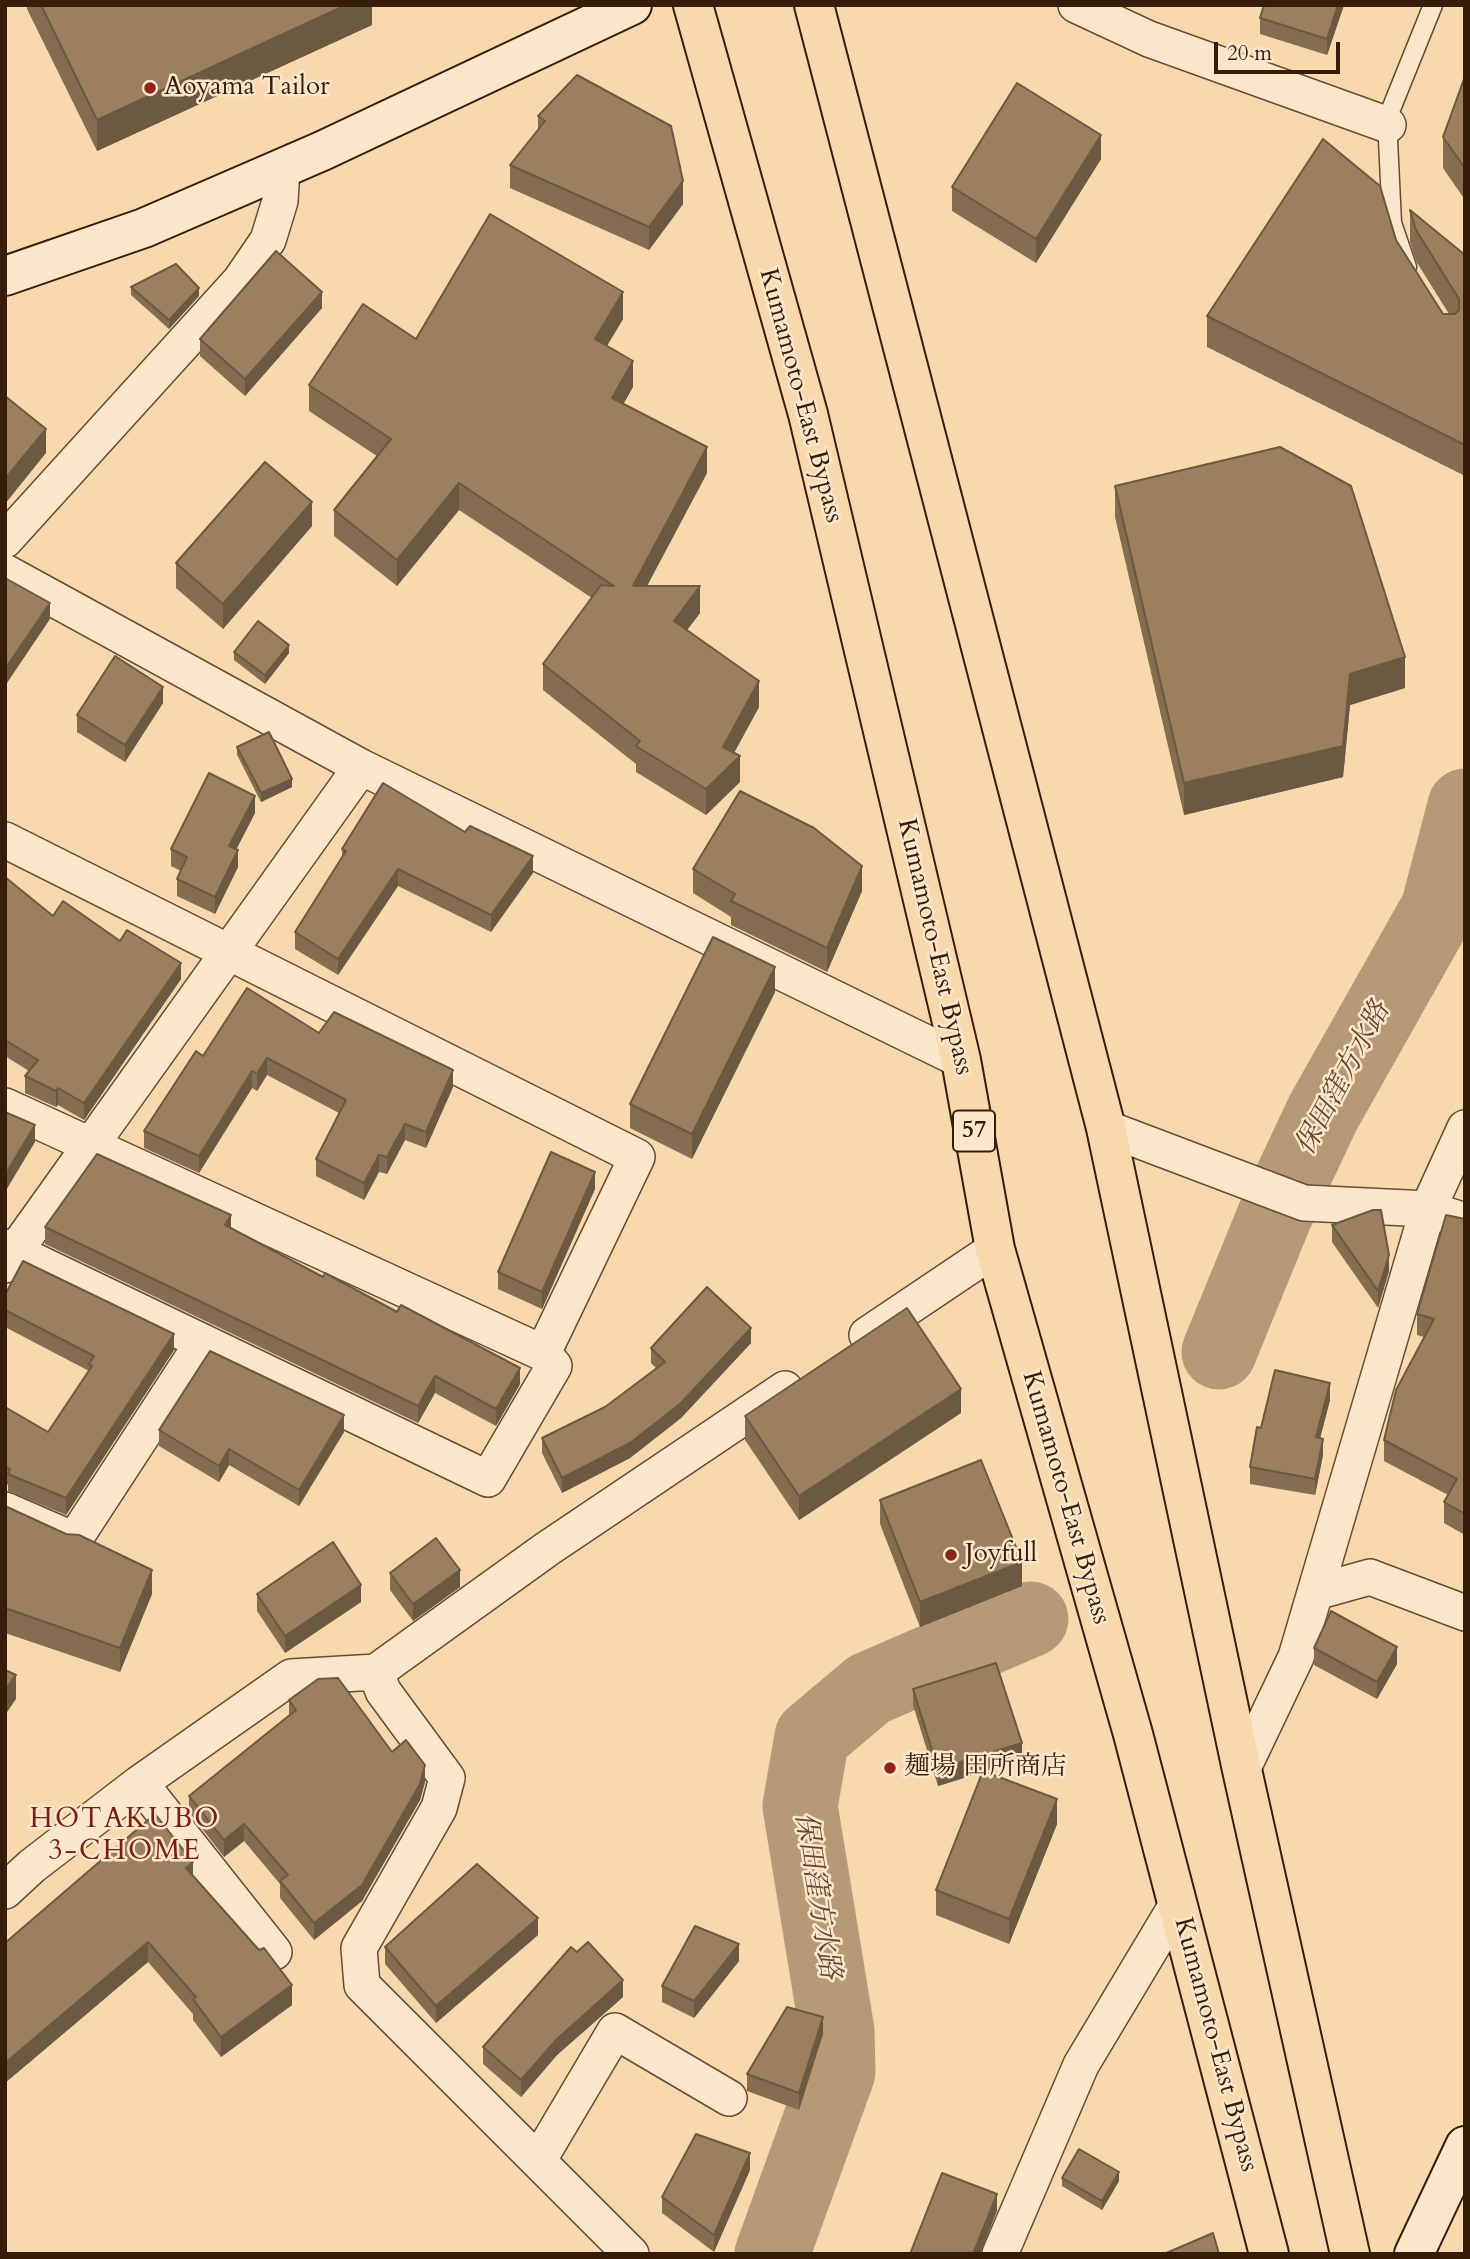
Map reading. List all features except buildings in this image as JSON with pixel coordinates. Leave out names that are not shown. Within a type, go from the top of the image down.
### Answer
[{"type":"highway","name":"Kumamoto-East Bypass","points":[[692,5],[808,414],[961,1060],[995,1249],[1178,1903],[1269,2254]]},
{"type":"highway","points":[[814,5],[1106,1128],[1242,1770],[1350,2254]]},
{"type":"street","points":[[5,276],[144,229],[282,169],[632,5]]},
{"type":"street","points":[[1076,5],[1149,39],[1388,125]]},
{"type":"street","points":[[5,540],[240,281],[268,240],[280,201],[282,169]]},
{"type":"street","points":[[5,572],[361,767],[961,1060]]},
{"type":"street","points":[[5,1106],[90,1147],[543,1353],[554,1366],[488,1479],[203,1342],[9,1254],[90,1147],[361,767]]},
{"type":"street","points":[[5,840],[637,1157],[543,1353]]},
{"type":"street","points":[[1106,1128],[1304,1203],[1428,1209],[1465,1221]]},
{"type":"street","points":[[1242,1770],[1296,1657],[1428,1209],[1465,1128]]},
{"type":"street","points":[[845,1349],[995,1249]]},
{"type":"street","points":[[5,1510],[74,1541],[203,1342]]},
{"type":"street","points":[[5,1891],[32,1866],[140,1783],[291,1677],[376,1672],[547,1549],[811,1372]]},
{"type":"street","points":[[1316,1592],[1370,1577],[1465,1613]]},
{"type":"street","points":[[376,1672],[383,1691],[447,1778],[439,1808],[359,1948],[362,1985],[631,2254]]},
{"type":"street","points":[[140,1783],[274,1952]]},
{"type":"street","points":[[1000,2254],[1081,2065],[1178,1903]]},
{"type":"street","points":[[538,2161],[615,2031],[729,2098]]},
{"type":"street","points":[[1414,2254],[1465,2146]]},
{"type":"lane","points":[[1413,278],[1406,266],[1392,223],[1387,119],[1433,5]]},
{"type":"waterway","name":"保田窪方水路","points":[[1219,1352],[1275,1215],[1323,1113],[1438,909],[1465,806]]},
{"type":"waterway","name":"保田窪方水路","points":[[772,2254],[838,2072],[837,2031],[800,1806],[812,1737],[869,1689],[1031,1619]]},
{"type":"place","name":"Aoyama Tailor","points":[[150,88]]},
{"type":"place","name":"Joyfull","points":[[951,1555]]},
{"type":"place","name":"麺場 田所商店","points":[[890,1768]]},
{"type":"district","name":"HOTAKUBO 3-CHOME","points":[[125,1837]]}]
